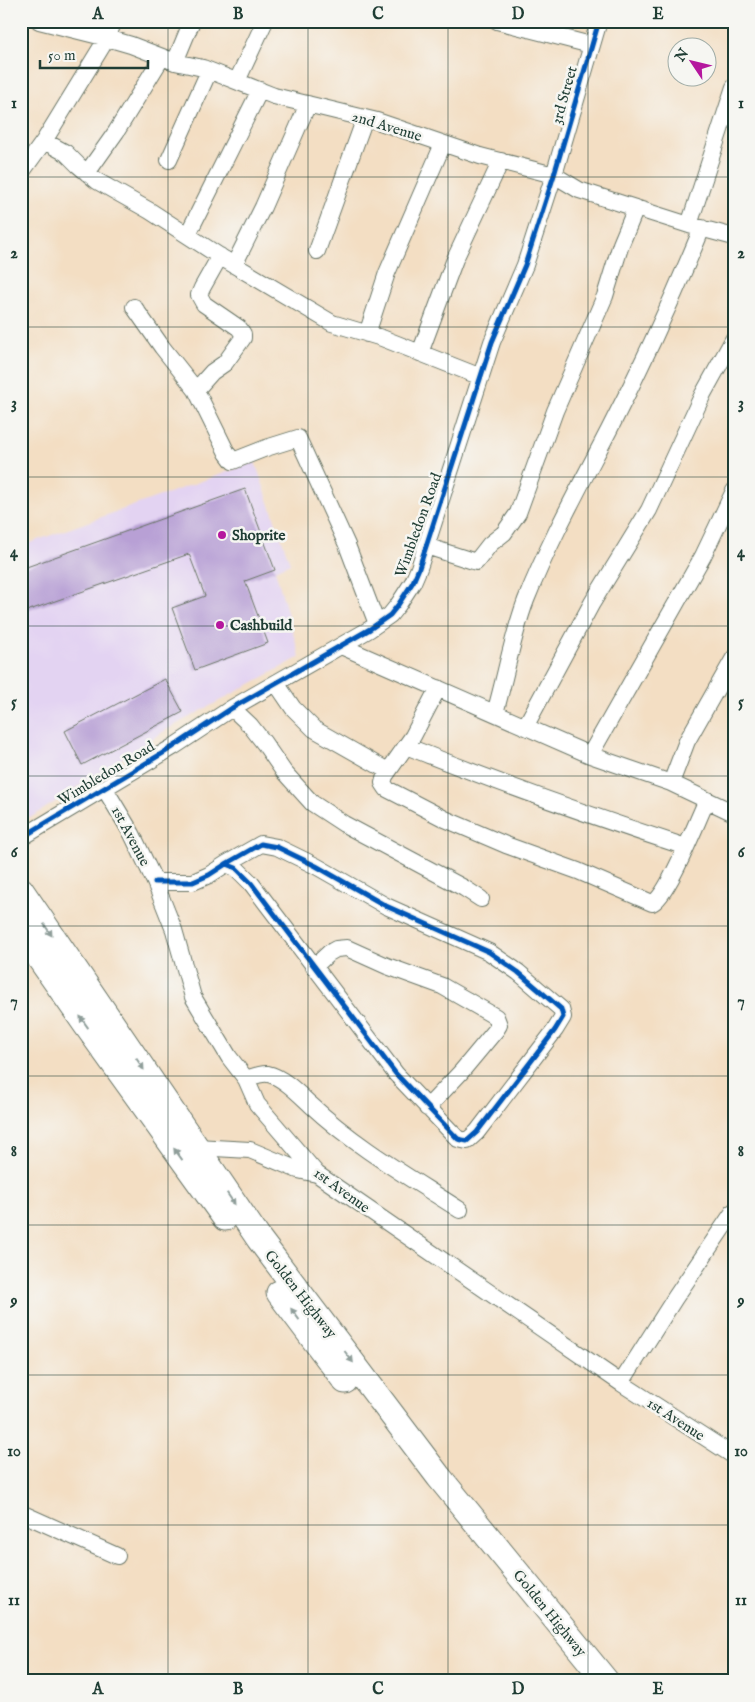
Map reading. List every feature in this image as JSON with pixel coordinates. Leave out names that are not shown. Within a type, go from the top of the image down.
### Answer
[{"type":"main road","name":"Golden Highway","points":[[21,890],[259,1239],[438,1477],[606,1681]]},
{"type":"main road","name":"Golden Highway","points":[[21,932],[103,1049],[307,1330],[427,1487],[586,1681]]},
{"type":"street","name":"2nd Avenue","points":[[39,21],[107,38],[209,71],[274,96],[365,118],[444,144],[554,175],[579,190],[734,237]]},
{"type":"street","points":[[21,174],[44,141],[107,38],[114,21]]},
{"type":"street","points":[[87,173],[168,59],[192,21]]},
{"type":"street","points":[[237,81],[265,21]]},
{"type":"street","points":[[497,21],[591,45]]},
{"type":"street","name":"3rd Street","points":[[554,175],[599,21]]},
{"type":"street","points":[[169,160],[209,71]]},
{"type":"street","points":[[495,713],[514,633],[527,600],[570,504],[610,429],[688,262],[695,226],[734,87]]},
{"type":"street","points":[[188,234],[260,90]]},
{"type":"street","points":[[196,390],[212,372],[225,363],[243,338],[239,328],[201,301],[202,288],[227,261],[263,207],[308,104]]},
{"type":"street","points":[[317,252],[365,118]]},
{"type":"street","points":[[44,141],[66,153],[97,181],[150,211],[227,261],[332,323],[420,353],[481,377]]},
{"type":"street","points":[[367,334],[387,273],[444,144]]},
{"type":"street","points":[[420,353],[455,259],[501,161]]},
{"type":"street","name":"Wimbledon Road","points":[[21,838],[105,789],[232,708],[377,624],[390,615],[404,598],[419,568],[492,342],[525,265],[554,175]]},
{"type":"street","points":[[426,546],[476,562],[490,544],[504,533],[518,514],[555,412],[605,296],[620,244],[636,208]]},
{"type":"street","points":[[134,307],[162,348],[196,390],[227,453],[233,461],[298,438],[347,545],[377,624]]},
{"type":"street","points":[[525,727],[592,603],[649,510],[703,394],[734,338]]},
{"type":"street","points":[[590,755],[703,556],[734,491]]},
{"type":"street","points":[[341,646],[590,755],[670,783],[734,813]]},
{"type":"street","points":[[670,783],[687,741],[734,658]]},
{"type":"street","points":[[276,684],[293,708],[314,729],[388,771]]},
{"type":"street","points":[[438,688],[413,736],[388,771],[382,783],[387,789],[445,819],[506,845],[578,871],[652,904],[656,902],[665,890],[707,800]]},
{"type":"street","points":[[232,708],[250,725],[284,772],[312,803],[344,824],[481,899]]},
{"type":"street","points":[[406,746],[517,790],[686,847]]},
{"type":"street","name":"1st Avenue","points":[[105,789],[132,834],[155,882],[174,930],[193,997],[229,1057],[246,1079],[257,1104],[317,1174],[620,1383],[734,1456]]},
{"type":"street","points":[[155,882],[192,882],[261,844],[277,847],[316,866],[386,906],[489,952],[518,972],[563,1011],[564,1017],[477,1132],[467,1141],[456,1137],[396,1074],[251,883],[236,868],[226,864]]},
{"type":"street","points":[[314,968],[329,953],[336,949],[347,948],[387,966],[442,986],[496,1017],[500,1024],[496,1030],[427,1108]]},
{"type":"street","points":[[246,1079],[268,1074],[278,1078],[367,1152],[460,1210]]},
{"type":"street","points":[[196,1148],[250,1150],[298,1170],[317,1174]]},
{"type":"street","points":[[620,1383],[734,1211]]},
{"type":"street","points":[[21,1513],[117,1556]]},
{"type":"shaded area","points":[[255,462],[290,563],[275,570],[300,657],[166,730],[30,818],[21,805],[21,546]]},
{"type":"building","points":[[245,489],[275,570],[245,581],[268,643],[195,670],[172,608],[205,596],[189,554],[21,613],[21,569]]},
{"type":"building","points":[[165,679],[183,712],[82,765],[65,731]]},
{"type":"cycle path","points":[[21,838],[173,747],[232,708],[370,629],[390,615],[398,605],[413,582],[419,568],[492,342],[525,265],[554,175],[599,21]]},
{"type":"cycle path","points":[[155,882],[193,882],[209,875],[226,864],[236,868],[251,883],[396,1074],[458,1139],[467,1141],[477,1132],[563,1017],[561,1009],[518,972],[489,952],[386,906],[316,866],[277,847],[261,844],[226,864]]},
{"type":"place","name":"Shoprite","points":[[222,535]]},
{"type":"place","name":"Cashbuild","points":[[220,625]]}]
